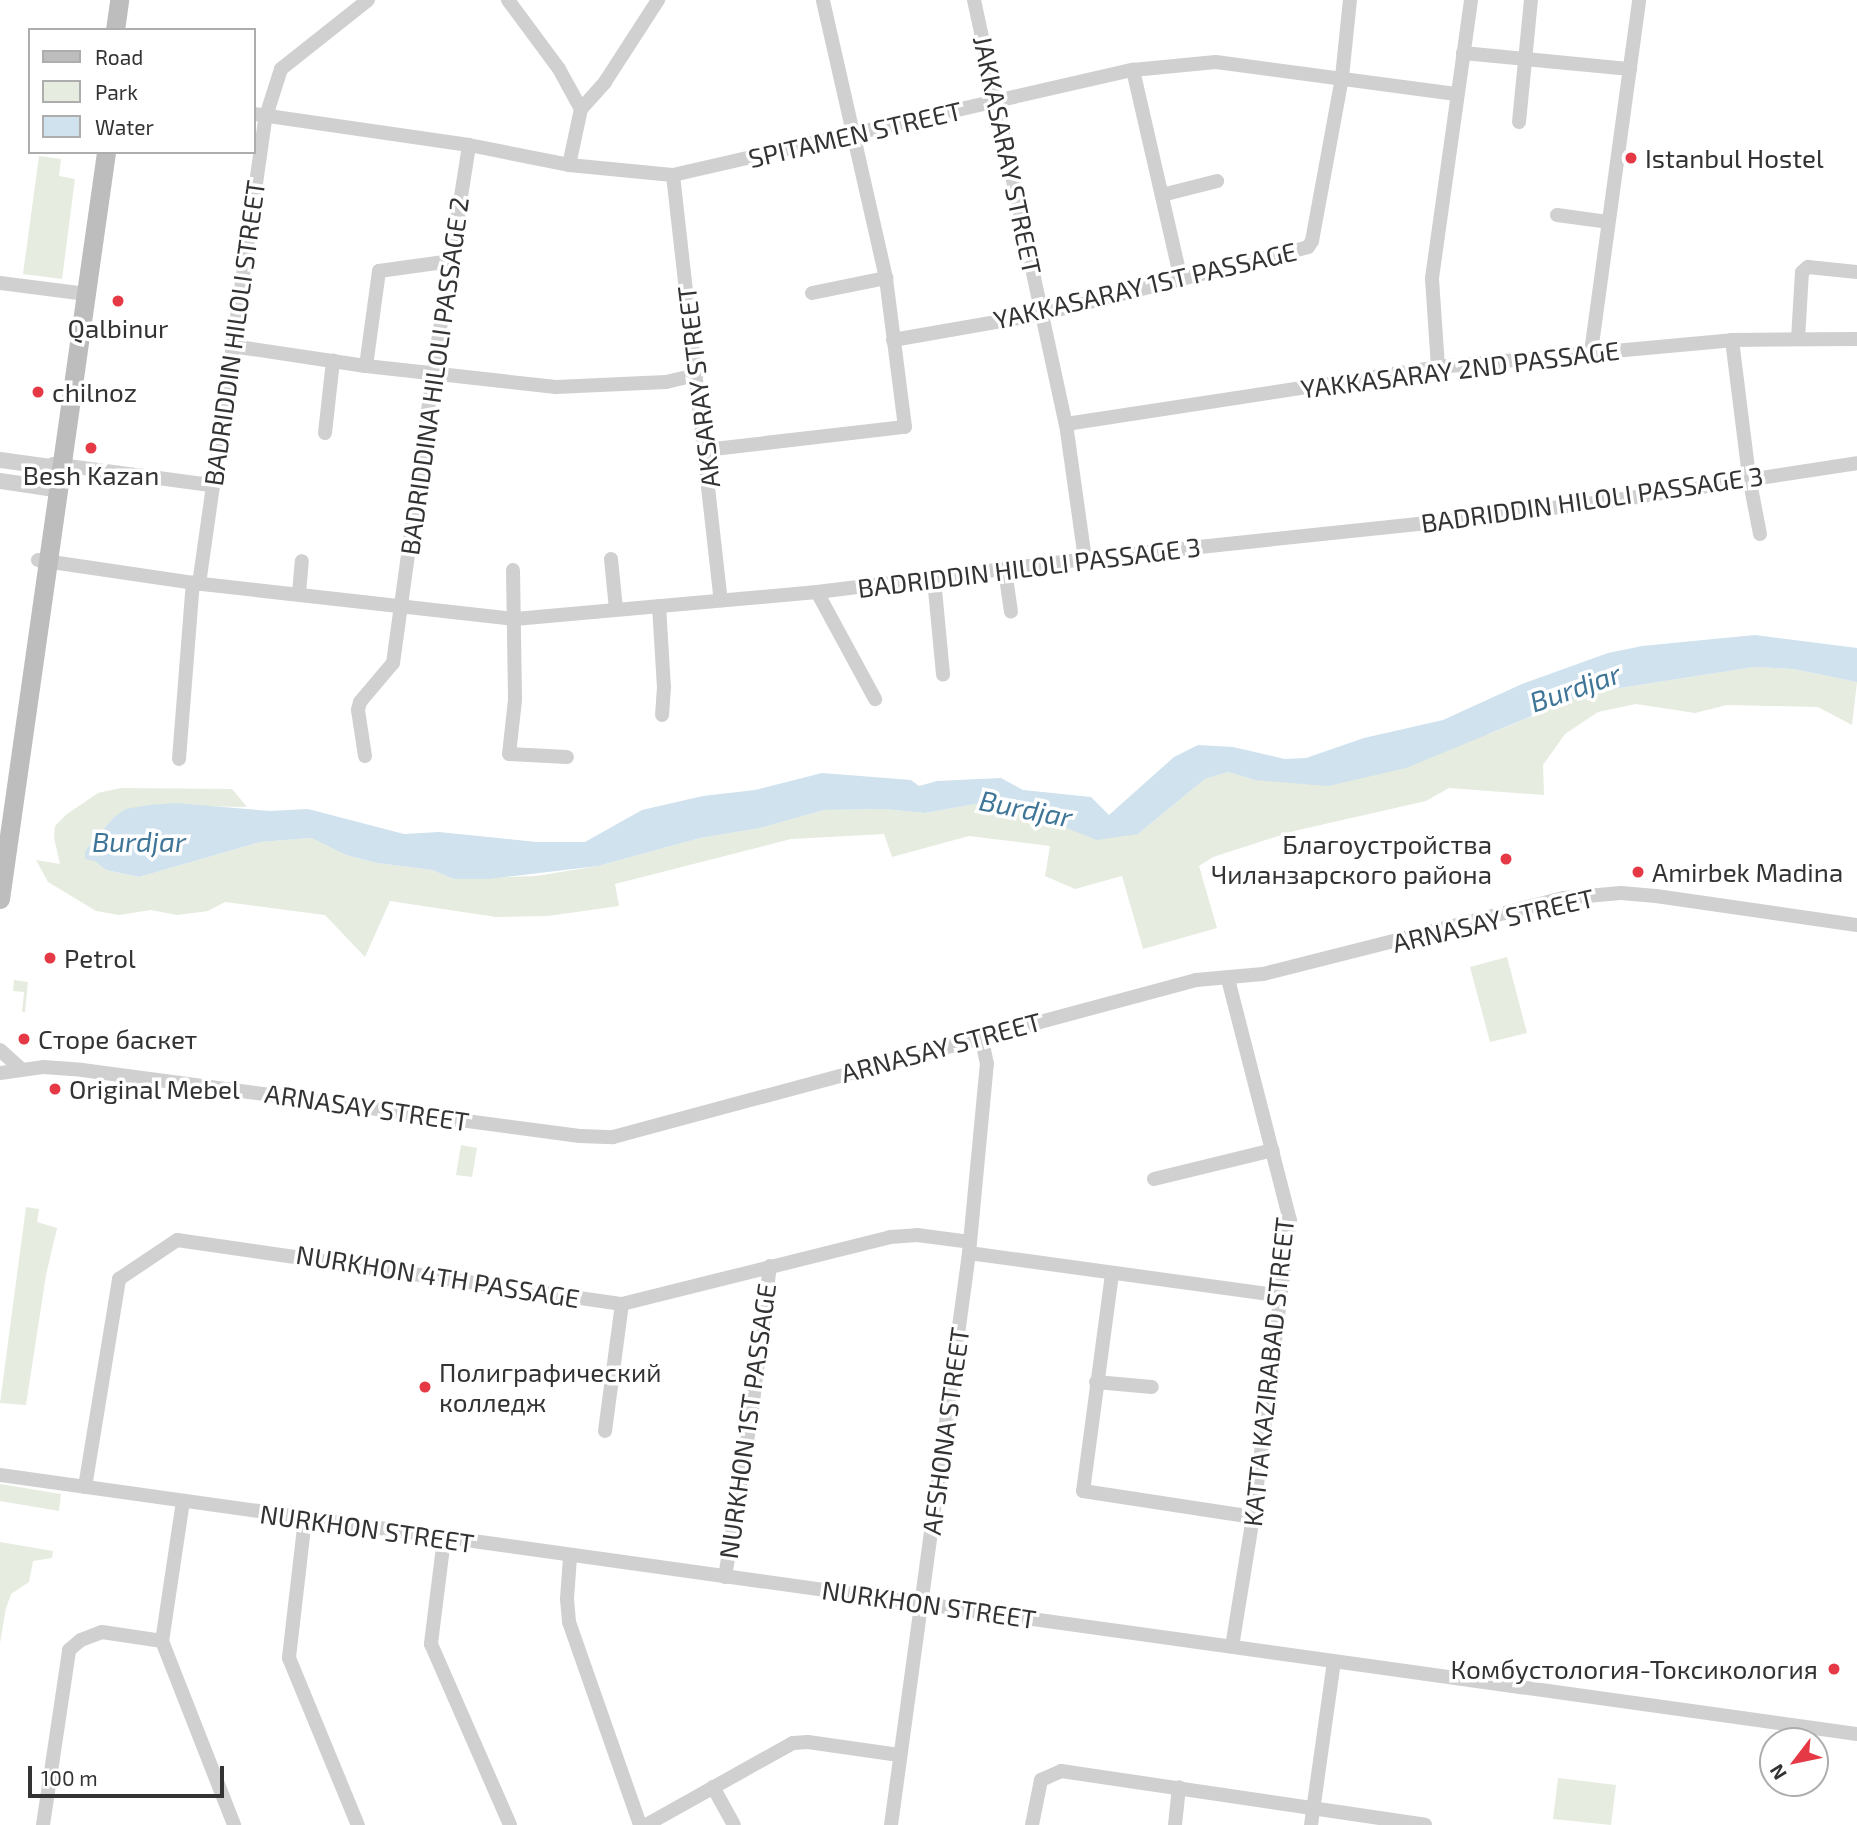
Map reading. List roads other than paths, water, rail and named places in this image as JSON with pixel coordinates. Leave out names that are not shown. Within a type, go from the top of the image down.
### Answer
[{"type":"main road","points":[[115,28],[119,0]]},
{"type":"main road","points":[[124,28],[128,0]]},
{"type":"main road","points":[[81,293],[97,154]]},
{"type":"main road","points":[[0,899],[4,872],[5,820],[54,473],[81,293],[106,154]]},
{"type":"street","name":"BADRIDDIN HILOLI STREET","points":[[256,148],[260,115],[281,69],[368,0]]},
{"type":"street","points":[[508,0],[559,69],[581,109]]},
{"type":"street","points":[[569,165],[581,109],[605,82],[658,0]]},
{"type":"street","points":[[705,450],[905,427],[886,278],[823,0]]},
{"type":"street","name":"JAKKASARAY STREET","points":[[974,0],[1066,424],[1085,559]]},
{"type":"street","points":[[1342,77],[1350,0]]},
{"type":"street","points":[[1438,366],[1432,278],[1471,0]]},
{"type":"street","points":[[1519,122],[1531,0]]},
{"type":"street","points":[[1591,352],[1639,0]]},
{"type":"street","points":[[1463,53],[1630,69]]},
{"type":"street","name":"SPITAMEN STREET","points":[[260,115],[469,145],[569,165],[673,175],[1133,70],[1216,62],[1456,94]]},
{"type":"street","points":[[1133,70],[1181,279]]},
{"type":"street","name":"YAKKASARAY 1ST PASSAGE","points":[[893,340],[1042,314],[1308,247],[1312,241],[1342,77]]},
{"type":"street","name":"BADRIDDINA HILOLI PASSAGE 2","points":[[365,756],[358,710],[360,702],[393,663],[433,373],[469,145]]},
{"type":"street","name":"BADRIDDIN HILOLI STREET","points":[[179,759],[196,583],[232,346],[255,154]]},
{"type":"street","name":"AKSARAY STREET","points":[[673,175],[721,600]]},
{"type":"street","points":[[1162,195],[1217,181]]},
{"type":"street","points":[[1557,215],[1608,222]]},
{"type":"street","points":[[366,366],[379,271],[450,261]]},
{"type":"street","points":[[1798,339],[1802,272],[1808,267],[1857,272]]},
{"type":"street","points":[[812,293],[886,278]]},
{"type":"street","points":[[0,283],[81,293]]},
{"type":"street","name":"YAKKASARAY 2ND PASSAGE","points":[[1066,424],[1438,366],[1732,340],[1857,339]]},
{"type":"street","points":[[1732,340],[1749,477],[1760,534]]},
{"type":"street","points":[[232,346],[366,366],[556,387],[666,382],[696,374]]},
{"type":"street","points":[[325,433],[333,360]]},
{"type":"street","points":[[0,460],[54,473],[211,485]]},
{"type":"street","name":"BADRIDDIN HILOLI PASSAGE 3","points":[[43,561],[196,583],[515,619],[817,592],[1085,559],[1609,501],[1749,477],[1857,463]]},
{"type":"street","points":[[0,481],[54,473]]},
{"type":"street","points":[[611,559],[617,609]]},
{"type":"street","points":[[299,593],[302,561]]},
{"type":"street","points":[[513,570],[515,700],[509,754],[567,757]]},
{"type":"street","points":[[1005,570],[1011,612]]},
{"type":"street","points":[[934,579],[943,675]]},
{"type":"street","points":[[817,592],[875,698]]},
{"type":"street","points":[[659,606],[664,687],[662,715]]},
{"type":"street","name":"ARNASAY STREET","points":[[0,1073],[21,1069],[82,1070],[604,1138],[1196,980],[1228,979],[1276,971],[1564,898],[1592,894],[1674,898],[1857,925]]},
{"type":"street","name":"KATTA KAZIRABAD STREET","points":[[1228,979],[1290,1220],[1253,1517],[1232,1646]]},
{"type":"street","name":"AFSHONA STREET","points":[[891,1825],[970,1248],[986,1064],[981,1036]]},
{"type":"street","points":[[0,1050],[21,1069]]},
{"type":"street","points":[[1154,1179],[1273,1150]]},
{"type":"street","name":"NURKHON 4TH PASSAGE","points":[[85,1487],[119,1279],[177,1240],[622,1304],[903,1235],[1112,1274],[1281,1296]]},
{"type":"street","name":"NURKHON 1ST PASSAGE","points":[[725,1577],[752,1410],[770,1266]]},
{"type":"street","points":[[1112,1274],[1083,1491],[1253,1517]]},
{"type":"street","points":[[605,1431],[622,1304]]},
{"type":"street","points":[[1096,1382],[1152,1387]]},
{"type":"street","name":"NURKHON STREET","points":[[0,1475],[570,1557],[1857,1734]]},
{"type":"street","points":[[183,1502],[162,1642],[234,1825]]},
{"type":"street","points":[[305,1519],[289,1658],[358,1825]]},
{"type":"street","points":[[444,1539],[431,1644],[510,1825]]},
{"type":"street","points":[[570,1557],[567,1599],[569,1622],[640,1825]]},
{"type":"street","points":[[43,1825],[69,1650],[80,1640],[102,1632],[162,1642]]},
{"type":"street","points":[[1311,1825],[1334,1662]]},
{"type":"street","points":[[646,1825],[778,1750],[800,1742],[899,1755]]},
{"type":"street","points":[[1032,1825],[1041,1780],[1054,1772],[1179,1787],[1313,1810],[1425,1825]]},
{"type":"street","points":[[713,1787],[734,1825]]},
{"type":"street","points":[[1175,1825],[1179,1787]]},
{"type":"water","name":"Burdjar","points":[[1755,635],[1857,648],[1857,682],[1793,669],[1754,667],[1588,693],[1406,768],[1328,786],[1255,780],[1228,772],[1205,779],[1138,834],[1097,840],[1054,823],[1037,812],[975,804],[925,813],[884,809],[824,810],[760,828],[700,838],[598,866],[488,879],[454,879],[432,870],[377,863],[346,855],[312,838],[260,842],[139,877],[106,870],[95,861],[85,859],[85,851],[113,818],[126,809],[149,805],[176,803],[270,811],[308,809],[404,834],[439,832],[536,842],[585,842],[642,810],[703,796],[755,790],[822,773],[911,780],[919,786],[937,781],[1001,778],[1023,790],[1091,797],[1109,815],[1174,757],[1198,745],[1233,747],[1285,759],[1306,758],[1364,738],[1443,720],[1522,684],[1608,653],[1642,646]]},
{"type":"place","name":"Istanbul Hostel","points":[[1631,158]]},
{"type":"place","name":"Qalbinur","points":[[118,301]]},
{"type":"place","name":"chilnoz","points":[[38,392]]},
{"type":"place","name":"Besh Kazan","points":[[91,448]]},
{"type":"place","name":"Благоустройства Чиланзарского района","points":[[1506,859]]},
{"type":"place","name":"Amirbek Madina","points":[[1638,872]]},
{"type":"place","name":"Petrol","points":[[50,958]]},
{"type":"place","name":"Сторе баскет","points":[[24,1039]]},
{"type":"place","name":"Original Mebel","points":[[55,1089]]},
{"type":"place","name":"Полиграфический колледж","points":[[425,1387]]},
{"type":"place","name":"Комбустология-Токсикология","points":[[1834,1669]]}]
